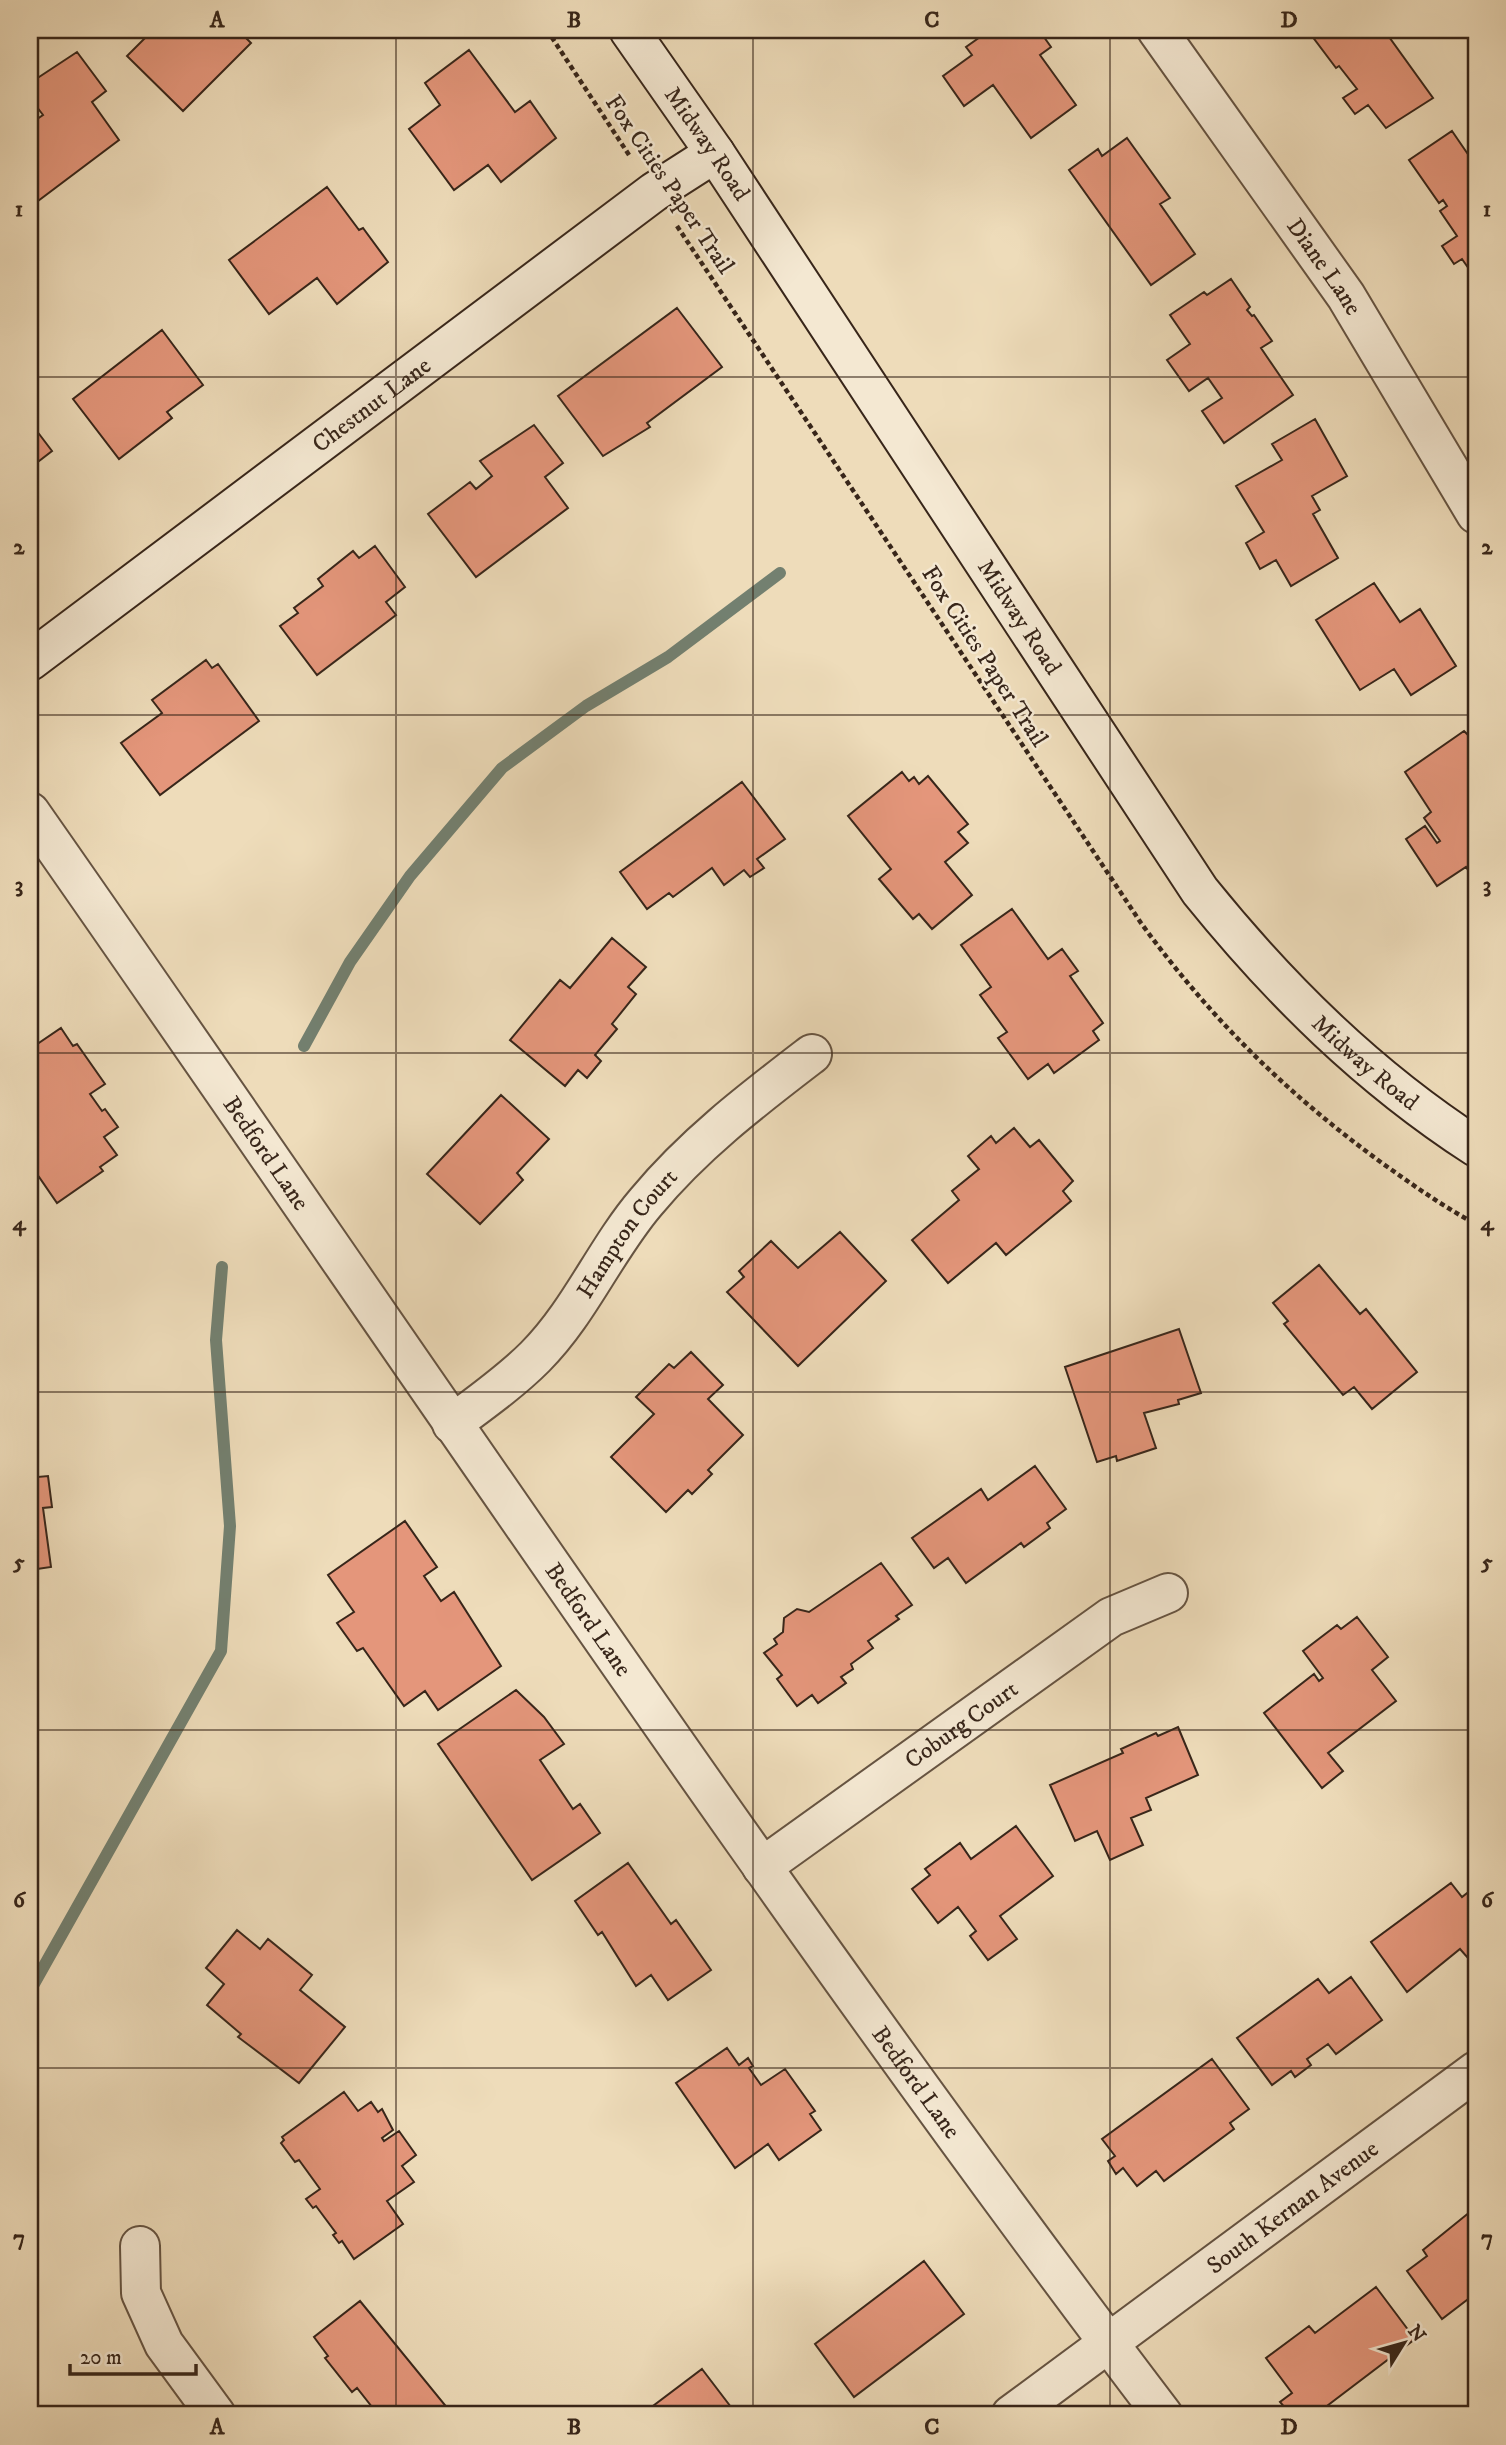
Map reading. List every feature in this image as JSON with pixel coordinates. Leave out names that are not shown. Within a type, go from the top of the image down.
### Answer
[{"type":"street","name":"Midway Road","points":[[629,30],[715,153],[1199,891],[1258,963],[1339,1043],[1382,1081],[1476,1147]]},
{"type":"street","name":"Diane Lane","points":[[1157,30],[1346,296],[1476,514]]},
{"type":"street","name":"Chestnut Lane","points":[[30,661],[654,191],[715,153]]},
{"type":"street","name":"Bedford Lane","points":[[30,812],[762,1867],[1163,2415]]},
{"type":"street","name":"Hampton Court","points":[[452,1423],[535,1357],[579,1300],[643,1204],[683,1158],[812,1054]]},
{"type":"street","name":"Coburg Court","points":[[762,1867],[1111,1617],[1168,1593]]},
{"type":"street","name":"South Kernan Avenue","points":[[1010,2415],[1476,2071]]},
{"type":"street","points":[[140,2246],[141,2293],[164,2344],[216,2415]]},
{"type":"path","name":"Fox Cities Paper Trail","points":[[547,30],[1134,912],[1184,982],[1230,1033],[1282,1084],[1346,1138],[1429,1197],[1476,1224]]},
{"type":"building","points":[[153,30],[238,30],[251,43],[183,111],[127,56]]},
{"type":"building","points":[[990,30],[1039,30],[1051,47],[1040,55],[1076,105],[1031,138],[993,85],[964,106],[943,76],[972,55],[966,47]]},
{"type":"building","points":[[1376,30],[1379,34],[1384,30],[1433,98],[1386,128],[1368,105],[1355,114],[1343,98],[1357,89],[1339,66],[1336,68],[1309,32]]},
{"type":"building","points":[[469,50],[515,112],[530,101],[556,138],[501,182],[488,165],[454,190],[409,129],[440,105],[425,83]]},
{"type":"building","points":[[77,52],[106,91],[92,102],[119,140],[30,207],[30,115],[34,121],[43,115],[30,98],[30,83]]},
{"type":"building","points":[[1452,131],[1476,166],[1476,279],[1462,259],[1454,264],[1442,246],[1457,236],[1440,211],[1447,206],[1443,200],[1439,203],[1409,160]]},
{"type":"building","points":[[1127,138],[1170,198],[1160,204],[1195,254],[1151,285],[1069,170],[1098,149],[1102,156]]},
{"type":"building","points":[[327,187],[359,230],[363,228],[388,262],[337,304],[317,278],[269,314],[229,260]]},
{"type":"building","points":[[1231,279],[1250,307],[1247,310],[1254,315],[1272,341],[1261,348],[1293,395],[1224,443],[1202,411],[1222,398],[1208,378],[1189,391],[1167,360],[1190,344],[1170,315],[1204,292],[1207,295]]},
{"type":"building","points":[[677,308],[722,367],[647,423],[650,427],[603,456],[558,396]]},
{"type":"building","points":[[162,330],[203,385],[167,412],[172,418],[119,459],[73,399]]},
{"type":"building","points":[[1315,419],[1347,476],[1312,496],[1320,510],[1313,514],[1338,558],[1291,586],[1276,560],[1260,569],[1246,543],[1264,532],[1236,486],[1282,460],[1272,444]]},
{"type":"building","points":[[30,422],[52,451],[30,468]]},
{"type":"building","points":[[534,425],[563,463],[545,477],[568,508],[476,577],[428,514],[470,482],[476,489],[492,476],[480,461]]},
{"type":"building","points":[[375,546],[405,587],[386,602],[396,615],[317,675],[280,626],[298,613],[294,608],[323,586],[318,579],[353,551],[359,558]]},
{"type":"building","points":[[1374,583],[1400,622],[1420,609],[1456,666],[1411,695],[1394,669],[1360,690],[1316,620]]},
{"type":"building","points":[[206,660],[212,668],[218,664],[259,721],[160,795],[121,743],[162,713],[152,700]]},
{"type":"building","points":[[1464,731],[1476,743],[1476,877],[1474,879],[1466,867],[1437,886],[1406,839],[1425,826],[1437,843],[1440,841],[1424,818],[1431,812],[1405,772]]},
{"type":"building","points":[[902,772],[909,781],[914,777],[919,784],[928,776],[968,824],[958,832],[968,843],[945,862],[972,895],[932,929],[919,914],[913,919],[879,879],[891,869],[848,816]]},
{"type":"building","points":[[742,782],[785,839],[757,859],[764,868],[750,877],[744,870],[724,885],[712,868],[673,897],[669,893],[647,909],[620,872]]},
{"type":"building","points":[[1012,909],[1048,959],[1062,949],[1078,971],[1070,976],[1103,1023],[1093,1031],[1099,1040],[1054,1073],[1048,1064],[1028,1079],[998,1038],[1007,1032],[980,995],[991,987],[961,945]]},
{"type":"building","points":[[612,938],[646,967],[628,987],[636,994],[612,1024],[617,1029],[595,1055],[601,1061],[587,1078],[578,1070],[565,1086],[510,1040],[560,980],[570,988]]},
{"type":"building","points":[[61,1028],[73,1046],[77,1044],[105,1084],[90,1094],[118,1127],[104,1137],[117,1155],[100,1167],[103,1171],[57,1203],[39,1177],[36,1179],[30,1170],[30,1049]]},
{"type":"building","points":[[501,1095],[549,1139],[517,1173],[523,1180],[480,1224],[427,1174]]},
{"type":"building","points":[[1014,1128],[1030,1147],[1039,1140],[1073,1181],[1063,1191],[1071,1201],[1006,1255],[996,1243],[948,1283],[912,1240],[959,1200],[952,1191],[979,1169],[968,1156],[991,1136],[996,1143]]},
{"type":"building","points":[[840,1232],[886,1281],[798,1366],[727,1292],[744,1277],[739,1271],[771,1241],[798,1268]]},
{"type":"building","points":[[1319,1265],[1360,1314],[1366,1309],[1417,1372],[1372,1409],[1354,1387],[1343,1395],[1284,1324],[1288,1321],[1273,1303]]},
{"type":"building","points":[[1179,1329],[1201,1393],[1178,1400],[1179,1404],[1144,1413],[1156,1448],[1117,1461],[1116,1456],[1097,1462],[1065,1367]]},
{"type":"building","points":[[691,1352],[723,1385],[708,1399],[743,1435],[708,1470],[712,1474],[692,1494],[688,1490],[666,1512],[611,1457],[654,1414],[636,1397],[669,1364],[674,1368]]},
{"type":"building","points":[[30,1454],[34,1454],[38,1477],[48,1476],[52,1507],[43,1508],[51,1567],[30,1570]]},
{"type":"building","points":[[1035,1466],[1066,1509],[1047,1523],[1050,1528],[1024,1547],[1021,1543],[966,1583],[948,1558],[934,1568],[912,1538],[981,1489],[988,1500]]},
{"type":"building","points":[[405,1521],[437,1567],[424,1576],[441,1601],[454,1592],[501,1666],[438,1710],[425,1691],[404,1706],[363,1648],[357,1651],[337,1623],[354,1612],[328,1575]]},
{"type":"building","points":[[881,1563],[912,1605],[896,1616],[899,1619],[868,1641],[873,1648],[851,1664],[853,1669],[841,1677],[846,1683],[818,1703],[812,1695],[797,1706],[777,1679],[782,1675],[764,1653],[777,1644],[774,1639],[783,1632],[784,1618],[797,1609],[809,1612]]},
{"type":"building","points":[[1357,1617],[1388,1657],[1372,1670],[1396,1701],[1328,1753],[1343,1771],[1322,1788],[1264,1713],[1314,1674],[1319,1681],[1323,1678],[1303,1651],[1337,1625],[1341,1629]]},
{"type":"building","points":[[516,1690],[544,1717],[564,1744],[540,1760],[573,1809],[580,1804],[600,1833],[532,1880],[438,1744]]},
{"type":"building","points":[[1178,1727],[1198,1775],[1146,1798],[1151,1810],[1131,1818],[1143,1845],[1110,1860],[1097,1831],[1075,1841],[1050,1785],[1123,1753],[1121,1749],[1156,1733],[1158,1736]]},
{"type":"building","points":[[1016,1826],[1053,1876],[1000,1916],[1017,1939],[988,1960],[970,1936],[976,1931],[958,1907],[938,1923],[912,1889],[930,1875],[925,1869],[960,1843],[971,1859]]},
{"type":"building","points":[[628,1863],[671,1924],[676,1920],[711,1970],[668,2000],[651,1975],[636,1986],[602,1932],[598,1935],[575,1901]]},
{"type":"building","points":[[1451,1883],[1462,1897],[1476,1886],[1476,1950],[1467,1957],[1460,1949],[1407,1992],[1371,1942]]},
{"type":"building","points":[[237,1930],[260,1949],[268,1939],[312,1975],[300,1990],[345,2027],[299,2083],[238,2037],[241,2034],[207,2005],[224,1984],[206,1968]]},
{"type":"building","points":[[1351,1977],[1382,2020],[1336,2054],[1328,2044],[1307,2059],[1311,2065],[1295,2077],[1291,2071],[1272,2085],[1237,2038],[1318,1979],[1329,1993]]},
{"type":"building","points":[[727,2048],[739,2065],[748,2058],[753,2066],[749,2068],[761,2085],[785,2069],[815,2111],[810,2114],[821,2130],[779,2160],[768,2144],[735,2168],[676,2083]]},
{"type":"building","points":[[1212,2059],[1249,2109],[1230,2123],[1234,2129],[1164,2181],[1156,2171],[1137,2186],[1123,2168],[1116,2174],[1108,2161],[1115,2156],[1102,2139]]},
{"type":"building","points":[[344,2092],[358,2111],[371,2102],[378,2112],[382,2109],[393,2130],[382,2138],[384,2141],[399,2131],[416,2155],[402,2166],[414,2182],[387,2201],[403,2224],[354,2259],[342,2241],[339,2243],[333,2235],[336,2233],[316,2206],[313,2208],[306,2199],[320,2189],[299,2160],[295,2162],[281,2143],[284,2140],[282,2137]]},
{"type":"building","points":[[1476,2207],[1476,2293],[1442,2319],[1407,2271],[1427,2256],[1423,2250]]},
{"type":"building","points":[[924,2261],[964,2314],[854,2397],[815,2344]]},
{"type":"building","points":[[1376,2287],[1415,2339],[1315,2415],[1291,2415],[1280,2402],[1292,2393],[1266,2358],[1309,2326],[1315,2333]]},
{"type":"building","points":[[360,2301],[449,2410],[442,2415],[361,2415],[372,2407],[357,2388],[352,2392],[325,2358],[328,2356],[314,2337]]},
{"type":"building","points":[[702,2369],[737,2415],[641,2415]]},
{"type":"waterway","points":[[304,1046],[350,962],[410,876],[502,768],[586,706],[668,657],[780,573]]},
{"type":"waterway","points":[[30,1991],[221,1651],[230,1526],[216,1340],[222,1267]]}]
